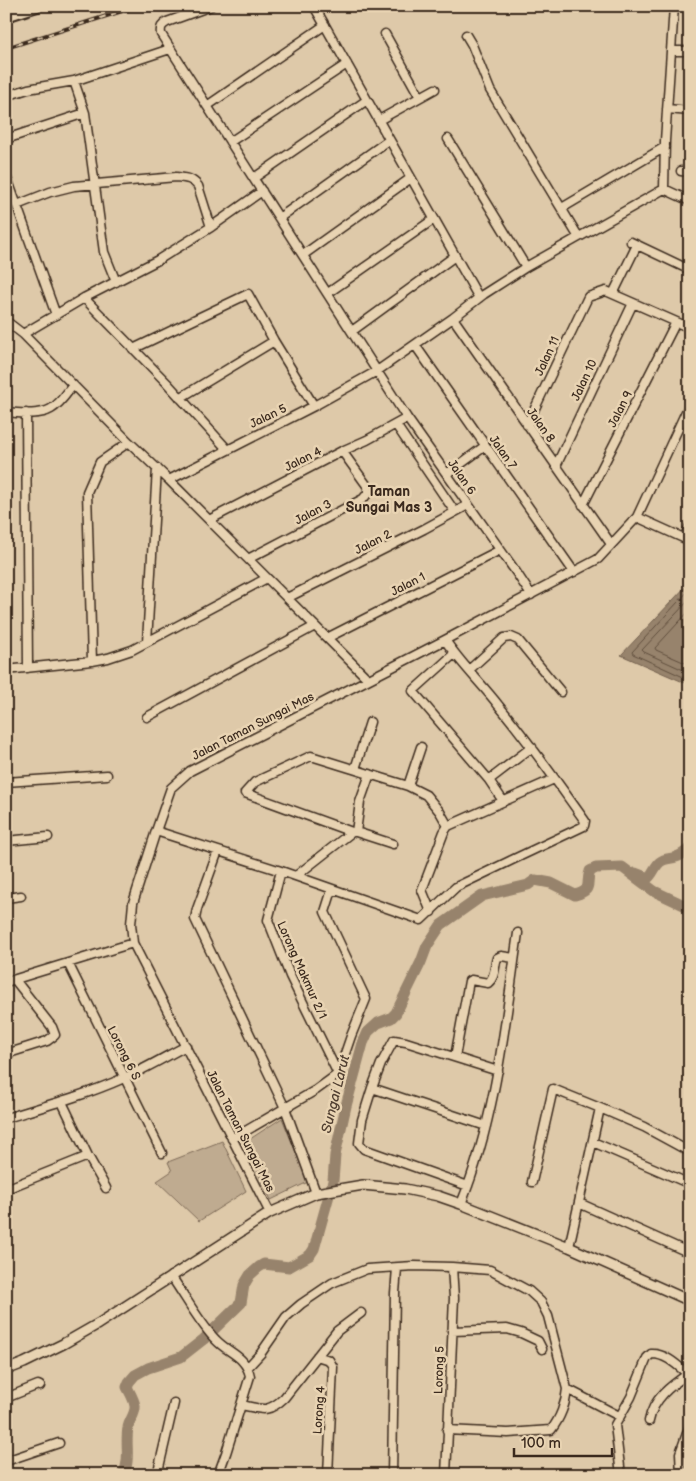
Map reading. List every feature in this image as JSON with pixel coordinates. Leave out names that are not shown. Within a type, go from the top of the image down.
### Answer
[{"type":"main road","points":[[6,16],[37,6]]},
{"type":"street","name":"Jalan 6","points":[[211,6],[167,22],[160,29],[161,34],[407,418],[531,595]]},
{"type":"street","points":[[314,6],[479,298]]},
{"type":"street","points":[[674,6],[664,189],[690,201]]},
{"type":"street","points":[[207,106],[325,25]]},
{"type":"street","points":[[385,34],[420,97]]},
{"type":"street","points":[[466,35],[490,90],[578,236]]},
{"type":"street","points":[[6,96],[28,89],[74,81],[170,49]]},
{"type":"street","points":[[671,51],[690,51]]},
{"type":"street","points":[[230,142],[347,64]]},
{"type":"street","points":[[74,81],[85,113],[104,252],[116,282]]},
{"type":"street","points":[[379,120],[435,89]]},
{"type":"street","points":[[254,178],[367,100]]},
{"type":"street","points":[[667,109],[690,111]]},
{"type":"street","points":[[6,139],[85,113]]},
{"type":"street","points":[[279,218],[390,140]]},
{"type":"street","points":[[448,140],[526,267]]},
{"type":"street","points":[[562,208],[665,147]]},
{"type":"street","points":[[681,171],[690,172]]},
{"type":"street","points":[[6,175],[56,315]]},
{"type":"street","points":[[16,205],[74,186],[176,177],[188,178],[198,186],[211,227]]},
{"type":"street","points":[[303,255],[411,178]]},
{"type":"street","name":"Jalan 5","points":[[169,480],[314,406],[377,371],[526,267],[664,189]]},
{"type":"street","points":[[23,334],[84,298],[158,260],[211,227],[262,191]]},
{"type":"street","points":[[328,294],[434,219]]},
{"type":"street","points":[[690,270],[634,244],[613,294],[690,328]]},
{"type":"street","points":[[352,331],[455,256]]},
{"type":"street","name":"Jalan 11","points":[[527,425],[588,297],[606,291],[613,294]]},
{"type":"street","points":[[133,349],[248,294],[274,342],[314,406]]},
{"type":"street","points":[[84,298],[227,449]]},
{"type":"street","name":"Jalan 10","points":[[556,466],[633,303]]},
{"type":"street","name":"Jalan 8","points":[[453,318],[611,544]]},
{"type":"street","points":[[6,321],[23,334],[368,679]]},
{"type":"street","name":"Jalan 9","points":[[583,505],[676,322]]},
{"type":"street","points":[[180,398],[274,342]]},
{"type":"street","name":"Jalan 7","points":[[414,345],[574,572]]},
{"type":"street","points":[[6,412],[44,412],[51,409],[73,386]]},
{"type":"street","name":"Jalan Taman Sungai Mas","points":[[270,1213],[133,943],[130,924],[133,903],[171,788],[190,771],[598,559],[637,517],[690,403]]},
{"type":"street","points":[[26,413],[28,668]]},
{"type":"street","name":"Jalan 4","points":[[209,520],[407,418]]},
{"type":"street","points":[[396,425],[455,512]]},
{"type":"street","points":[[92,662],[87,492],[100,462],[129,442]]},
{"type":"street","points":[[447,474],[486,446]]},
{"type":"street","name":"Jalan 3","points":[[248,559],[363,498],[368,493],[368,486],[342,451]]},
{"type":"street","points":[[148,642],[157,468]]},
{"type":"street","name":"Jalan 2","points":[[287,598],[424,529],[468,504]]},
{"type":"street","points":[[637,517],[687,540],[690,526]]},
{"type":"street","name":"Jalan 1","points":[[327,638],[500,550]]},
{"type":"street","points":[[6,670],[92,662],[132,650],[267,578]]},
{"type":"street","points":[[147,716],[315,626]]},
{"type":"street","points":[[469,670],[504,638],[511,637],[518,640],[561,692]]},
{"type":"street","points":[[156,831],[296,876],[421,920],[456,887],[584,826],[584,821],[532,747],[454,654],[445,640]]},
{"type":"street","points":[[454,654],[413,692],[489,780],[503,801]]},
{"type":"street","points":[[355,769],[370,722]]},
{"type":"street","points":[[408,786],[421,747]]},
{"type":"street","points":[[489,780],[532,747]]},
{"type":"street","points":[[393,844],[245,794],[255,782],[308,756],[313,756],[408,786],[426,795],[440,812],[448,826]]},
{"type":"street","points":[[296,876],[354,832],[360,802],[370,774]]},
{"type":"street","points":[[6,782],[106,775]]},
{"type":"street","points":[[431,912],[422,890],[448,826],[554,779]]},
{"type":"street","points":[[6,841],[48,837]]},
{"type":"street","points":[[218,851],[195,919],[285,1108],[316,1193]]},
{"type":"street","name":"Lorong Makmur 2/1","points":[[281,871],[268,920],[290,976],[338,1074]]},
{"type":"street","points":[[232,1139],[316,1090],[338,1074],[366,999],[324,912],[332,890]]},
{"type":"street","points":[[6,898],[21,896]]},
{"type":"street","points":[[461,1204],[486,1126],[498,1071],[518,933]]},
{"type":"street","points":[[6,982],[133,943]]},
{"type":"street","points":[[455,1057],[469,981],[490,982],[497,958],[501,956],[514,958]]},
{"type":"street","name":"Lorong 6 S","points":[[68,964],[162,1153]]},
{"type":"street","points":[[6,1054],[48,1042],[55,1034],[52,1027],[15,980]]},
{"type":"street","points":[[468,1186],[364,1149],[359,1143],[362,1120],[381,1064],[394,1040],[406,1042],[498,1071]]},
{"type":"street","points":[[6,1118],[62,1102],[124,1078],[186,1046]]},
{"type":"street","points":[[372,1088],[486,1126]]},
{"type":"street","points":[[532,1182],[553,1089],[644,1128],[690,1152]]},
{"type":"street","points":[[62,1102],[106,1188]]},
{"type":"street","points":[[569,1247],[600,1108]]},
{"type":"street","points":[[593,1142],[690,1184]]},
{"type":"street","points":[[6,1189],[88,1156]]},
{"type":"street","points":[[6,1370],[63,1344],[98,1324],[270,1213],[316,1193],[363,1186],[405,1189],[438,1196],[461,1204],[569,1247],[690,1301]]},
{"type":"street","points":[[579,1202],[690,1252]]},
{"type":"street","points":[[248,1367],[261,1353],[286,1318],[332,1282],[367,1269],[452,1267],[490,1270],[529,1291],[541,1302],[548,1316],[567,1389],[566,1397],[556,1424],[551,1430],[508,1433],[448,1430]]},
{"type":"street","name":"Lorong 5","points":[[446,1475],[454,1298],[452,1267]]},
{"type":"street","points":[[392,1475],[397,1268]]},
{"type":"street","points":[[171,1276],[217,1341],[240,1358],[248,1367],[250,1376],[218,1475]]},
{"type":"street","points":[[241,1405],[266,1410],[275,1407],[337,1331],[361,1313]]},
{"type":"street","points":[[452,1331],[507,1329],[538,1341],[542,1350]]},
{"type":"street","points":[[621,1475],[614,1425],[631,1396],[643,1365],[651,1354],[660,1355],[689,1373],[663,1392],[651,1411],[649,1421]]},
{"type":"street","name":"Lorong 4","points":[[317,1356],[329,1360],[333,1366],[328,1475]]},
{"type":"street","points":[[6,1398],[38,1385],[40,1386]]},
{"type":"street","points":[[567,1389],[619,1416]]},
{"type":"street","points":[[162,1475],[160,1467],[174,1403]]},
{"type":"street","points":[[681,1475],[680,1454],[690,1425]]},
{"type":"street","points":[[6,1461],[59,1443]]},
{"type":"shaded area","points":[[282,1118],[308,1182],[271,1200],[244,1143]]},
{"type":"shaded area","points":[[222,1141],[246,1191],[199,1221],[157,1181],[172,1171],[168,1162]]},
{"type":"water","points":[[690,582],[690,685],[621,655]]},
{"type":"waterway","points":[[635,873],[648,878],[660,862],[674,858],[690,848]]},
{"type":"waterway","name":"Sungai Larut","points":[[123,1475],[127,1464],[128,1428],[135,1409],[134,1401],[127,1387],[129,1382],[135,1375],[148,1368],[181,1357],[204,1339],[241,1303],[244,1285],[250,1275],[259,1267],[264,1264],[289,1267],[310,1255],[314,1249],[333,1181],[335,1155],[363,1043],[368,1032],[378,1023],[391,1018],[396,1013],[427,946],[441,925],[482,896],[528,885],[535,880],[551,883],[575,895],[581,893],[588,886],[590,871],[596,868],[622,867],[654,891],[690,908]]},
{"type":"railway","points":[[6,48],[138,6]]},
{"type":"district","name":"Taman Sungai Mas 3","points":[[389,500]]}]
